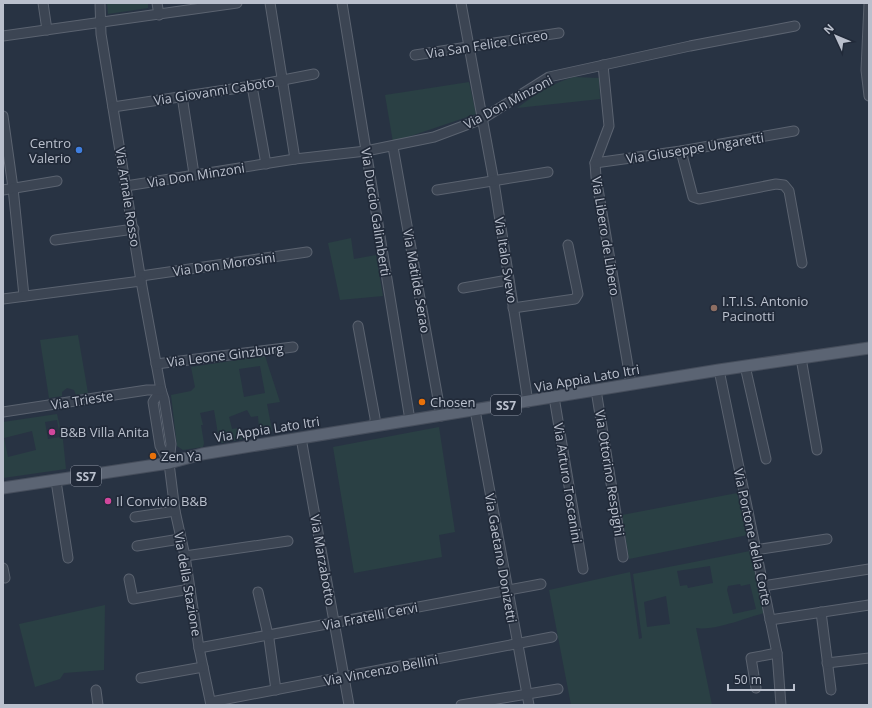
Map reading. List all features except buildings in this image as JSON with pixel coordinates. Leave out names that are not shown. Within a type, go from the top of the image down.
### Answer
[{"type":"main road","name":"Via Appia Lato Itri","points":[[169,463],[202,454],[719,370],[869,348]]},
{"type":"main road","name":"SS7","points":[[3,488],[169,463]]},
{"type":"street","points":[[43,3],[47,30]]},
{"type":"street","name":"Via Arnale Rosso","points":[[100,3],[101,22],[113,107],[141,278],[171,444],[169,463]]},
{"type":"street","points":[[157,3],[159,15]]},
{"type":"street","points":[[3,36],[237,3]]},
{"type":"street","points":[[270,3],[295,159]]},
{"type":"street","name":"Via Duccio Galimberti","points":[[342,3],[410,420]]},
{"type":"street","name":"Via Italo Svevo","points":[[461,3],[494,182],[528,402]]},
{"type":"street","points":[[869,3],[866,70],[869,96]]},
{"type":"street","name":"Via Don Minzoni","points":[[126,186],[295,159],[393,147],[434,137],[482,118],[549,77],[795,26]]},
{"type":"street","name":"Via San Felice Circeo","points":[[415,55],[468,46],[559,34]]},
{"type":"street","name":"Via Libero de Libero","points":[[604,65],[609,126],[595,163],[596,177],[631,384]]},
{"type":"street","name":"Via Giovanni Caboto","points":[[113,107],[283,81],[314,74]]},
{"type":"street","points":[[252,86],[266,164]]},
{"type":"street","points":[[182,96],[194,174]]},
{"type":"street","points":[[3,116],[13,188],[24,296]]},
{"type":"street","name":"Via Giuseppe Ungaretti","points":[[595,163],[681,151],[794,131]]},
{"type":"street","name":"Via Matilde Serao","points":[[393,147],[441,416]]},
{"type":"street","points":[[681,151],[693,197],[698,199],[776,184],[784,186],[789,192],[802,263]]},
{"type":"street","points":[[437,190],[494,182],[548,172]]},
{"type":"street","points":[[3,190],[57,181]]},
{"type":"street","points":[[55,240],[134,229]]},
{"type":"street","points":[[513,308],[575,299],[578,294],[568,245]]},
{"type":"street","name":"Via Don Morosini","points":[[3,299],[307,252]]},
{"type":"street","points":[[463,288],[508,280]]},
{"type":"street","points":[[358,326],[375,418],[375,426]]},
{"type":"street","name":"Via Leone Ginzburg","points":[[156,364],[293,347]]},
{"type":"street","points":[[801,358],[817,450]]},
{"type":"street","points":[[746,366],[766,459]]},
{"type":"street","name":"Via Portone della Corte","points":[[719,370],[777,653],[781,705]]},
{"type":"street","name":"Via Trieste","points":[[3,412],[147,390],[161,390]]},
{"type":"street","name":"Via Ottorino Respighi","points":[[596,390],[623,557]]},
{"type":"street","name":"Via Arturo Toscanini","points":[[554,397],[582,569]]},
{"type":"street","name":"Via Gaetano Donizetti","points":[[475,410],[506,590],[529,705]]},
{"type":"street","name":"Via Marzabotto","points":[[301,438],[349,705]]},
{"type":"street","name":"Via della Stazione","points":[[169,463],[175,511],[185,556],[199,648],[211,704]]},
{"type":"street","points":[[56,480],[68,558]]},
{"type":"street","points":[[135,517],[175,511]]},
{"type":"street","points":[[138,546],[180,539]]},
{"type":"street","points":[[755,550],[827,539]]},
{"type":"street","points":[[185,556],[288,541]]},
{"type":"street","points":[[3,568],[5,578]]},
{"type":"street","points":[[763,586],[869,569]]},
{"type":"street","points":[[129,579],[133,599],[190,589]]},
{"type":"street","name":"Via Fratelli Cervi","points":[[199,648],[541,584]]},
{"type":"street","points":[[258,592],[268,635],[276,690]]},
{"type":"street","points":[[770,620],[869,605]]},
{"type":"street","points":[[822,612],[831,690]]},
{"type":"street","name":"Via Vincenzo Bellini","points":[[211,704],[276,690],[552,637]]},
{"type":"street","points":[[756,688],[751,658],[777,653]]},
{"type":"street","points":[[827,664],[869,658]]},
{"type":"street","points":[[141,678],[203,667]]},
{"type":"street","points":[[461,705],[558,689]]},
{"type":"street","points":[[96,690],[98,705]]},
{"type":"green space","points":[[107,3],[148,3],[148,8],[108,14]]},
{"type":"green space","points":[[574,77],[599,78],[600,99],[517,108],[558,82]]},
{"type":"green space","points":[[469,82],[476,114],[393,142],[385,95]]},
{"type":"green space","points":[[351,238],[354,259],[376,255],[383,296],[340,300],[328,243]]},
{"type":"green space","points":[[78,335],[88,393],[76,395],[74,390],[67,388],[62,392],[62,396],[49,398],[40,340]]},
{"type":"green space","points":[[265,356],[280,402],[267,404],[272,430],[270,434],[222,443],[219,440],[214,410],[200,413],[203,425],[201,425],[204,443],[203,447],[183,450],[177,446],[171,395],[191,391],[195,387],[191,367]],"holes":[[[260,366],[265,393],[244,397],[239,369]],[[247,410],[251,417],[258,416],[259,428],[241,433],[240,428],[232,429],[229,417]]]},
{"type":"green space","points":[[57,414],[63,440],[66,469],[3,478],[3,422]],"holes":[[[57,420],[60,437],[48,439],[45,422]],[[32,431],[36,450],[8,457],[4,438]]]},
{"type":"green space","points":[[439,427],[455,532],[439,535],[442,557],[354,573],[333,447]]},
{"type":"green space","points":[[737,493],[748,535],[629,559],[622,515]]},
{"type":"green space","points":[[750,551],[764,613],[712,628],[696,628],[712,705],[571,705],[549,590],[630,572],[639,639],[642,638],[633,574]],"holes":[[[710,566],[713,583],[688,588],[687,585],[680,586],[677,571]],[[750,584],[756,609],[733,614],[727,590],[728,586]],[[666,596],[670,624],[647,627],[644,602]]]},
{"type":"green space","points":[[105,605],[104,670],[64,673],[60,679],[35,687],[19,624]]},
{"type":"place","name":"Centro Valerio","points":[[79,150]]},
{"type":"place","name":"I.T.I.S. Antonio Pacinotti","points":[[714,308]]},
{"type":"place","name":"Chosen","points":[[422,402]]},
{"type":"place","name":"B&B Villa Anita","points":[[52,432]]},
{"type":"place","name":"Zen Ya","points":[[153,456]]},
{"type":"place","name":"Il Convivio B&B","points":[[108,501]]}]
